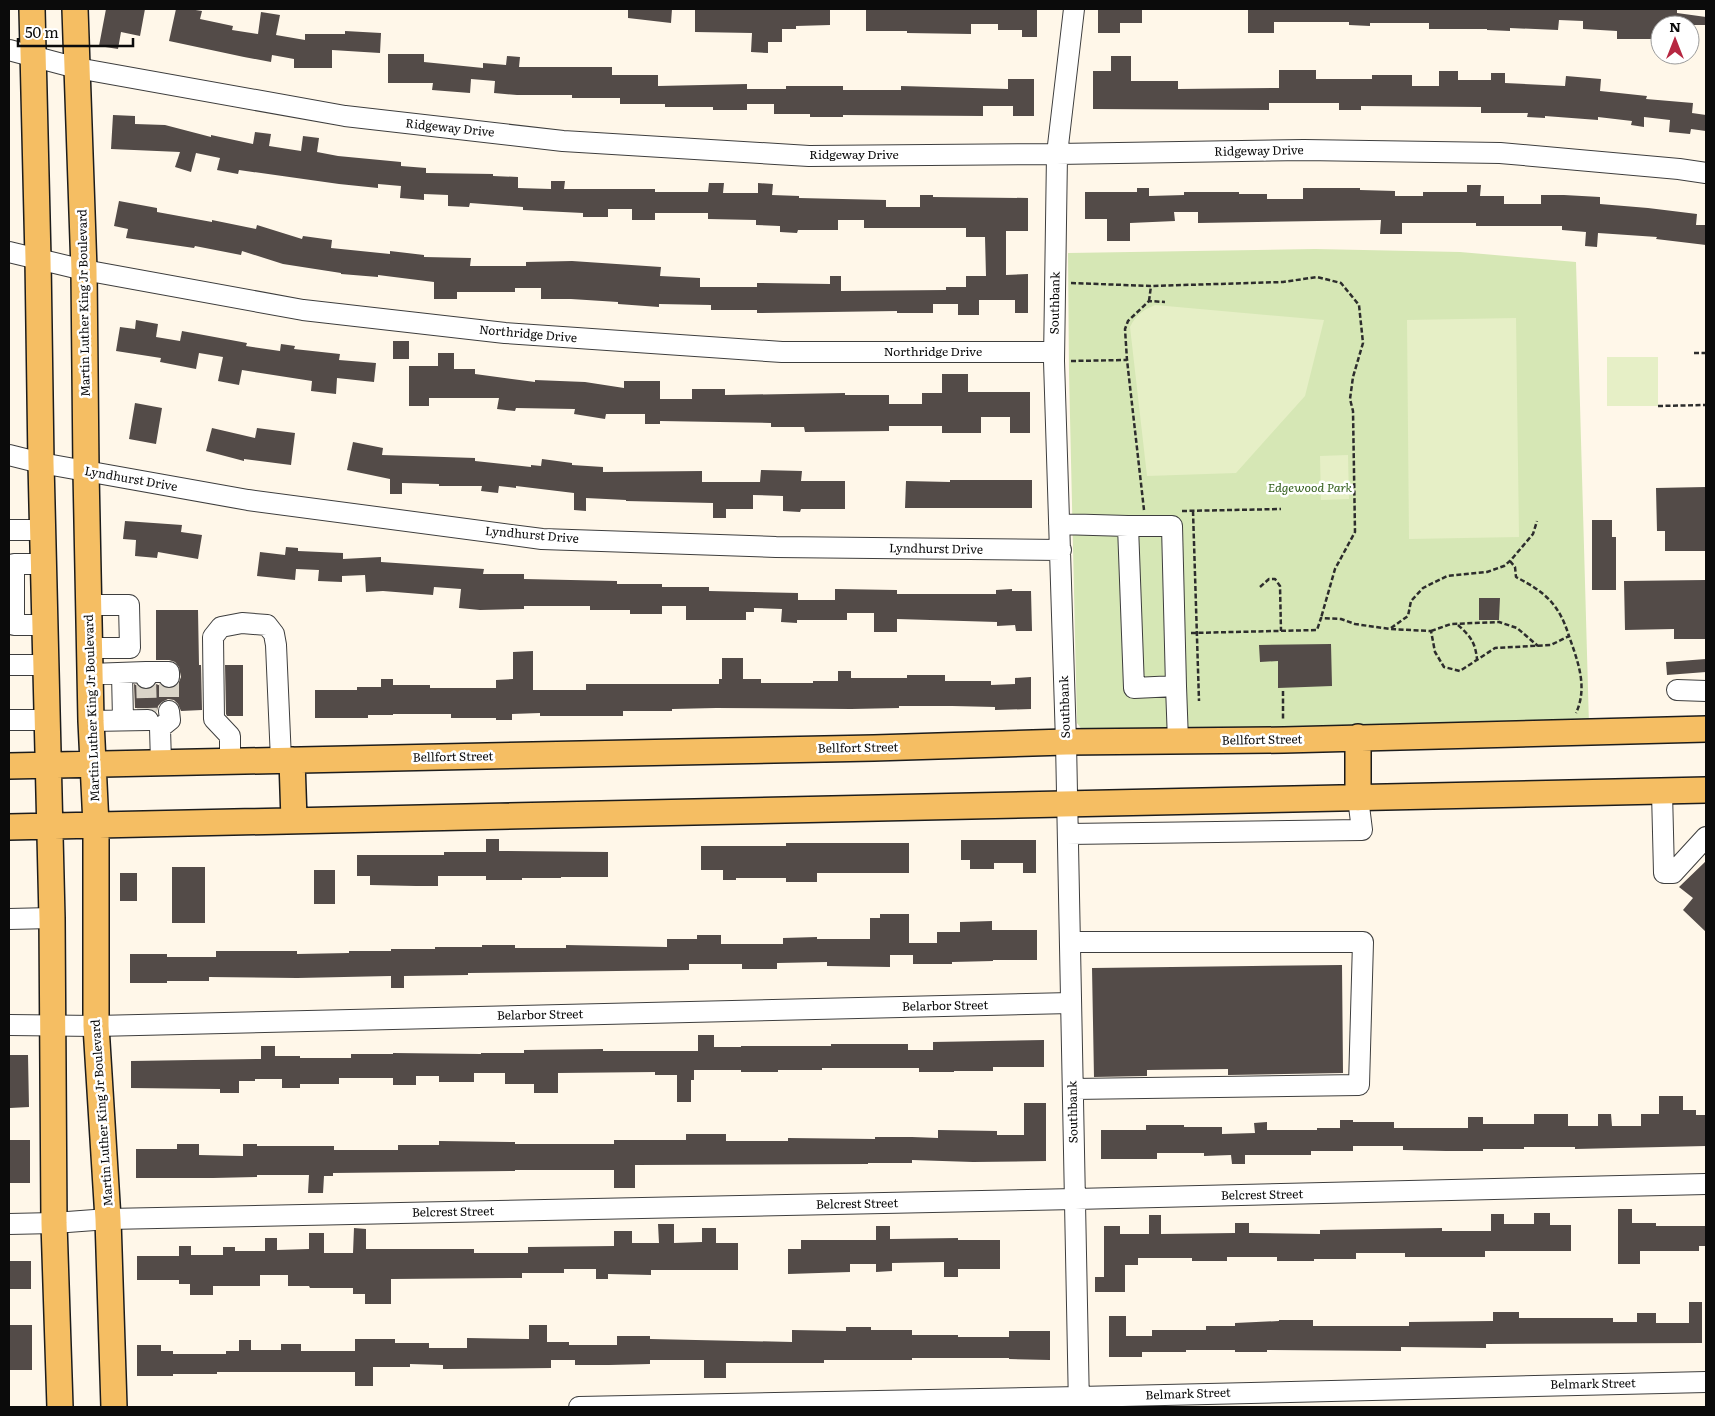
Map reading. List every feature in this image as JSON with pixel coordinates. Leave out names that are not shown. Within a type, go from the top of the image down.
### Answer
[{"type":"main road","points":[[32,9],[54,1024],[54,1223],[60,1407]]},
{"type":"main road","name":"Martin Luther King Jr Boulevard","points":[[75,9],[84,270],[91,721],[96,825],[96,1026],[108,1219],[114,1407]]},
{"type":"main road","name":"Bellfort Street","points":[[9,766],[1066,742],[1284,740],[1706,729]]},
{"type":"main road","points":[[1358,737],[1358,798]]},
{"type":"main road","points":[[286,760],[294,820]]},
{"type":"main road","points":[[9,827],[1706,790]]},
{"type":"street","name":"Southbank","points":[[1074,9],[1057,154],[1054,357],[1066,742],[1079,1402]]},
{"type":"street","name":"Ridgeway Drive","points":[[9,50],[77,68],[345,116],[564,140],[809,156],[1304,150],[1500,153],[1669,168],[1706,174]]},
{"type":"street","name":"Northridge Drive","points":[[9,252],[84,270],[304,310],[504,333],[782,352],[1054,357]]},
{"type":"street","name":"Lyndhurst Drive","points":[[9,455],[41,463],[248,500],[542,538],[776,548],[1060,550]]},
{"type":"street","points":[[1059,524],[1172,526],[1178,741]]},
{"type":"street","points":[[1128,526],[1134,688],[1176,686]]},
{"type":"street","points":[[9,530],[42,530]]},
{"type":"street","points":[[43,564],[14,564],[11,625],[45,625]]},
{"type":"street","points":[[89,604],[129,604],[130,613],[130,648],[90,648]]},
{"type":"street","points":[[230,761],[230,736],[214,719],[213,637],[221,627],[242,624],[267,625],[274,634],[286,760]]},
{"type":"street","points":[[9,665],[46,665]]},
{"type":"street","points":[[90,674],[122,673],[146,675],[169,672],[169,677]]},
{"type":"street","points":[[122,673],[123,720]]},
{"type":"street","points":[[1677,690],[1706,690]]},
{"type":"street","points":[[91,721],[156,718],[161,763]]},
{"type":"street","points":[[9,720],[48,720]]},
{"type":"street","points":[[1662,792],[1664,873],[1673,873],[1706,837]]},
{"type":"street","points":[[1068,834],[1362,830],[1358,798]]},
{"type":"street","points":[[1286,800],[1287,831]]},
{"type":"street","points":[[1214,801],[1215,832]]},
{"type":"street","points":[[1147,802],[1148,833]]},
{"type":"street","points":[[9,919],[52,918]]},
{"type":"street","points":[[1070,942],[1363,942],[1358,1085],[1073,1090]]},
{"type":"street","name":"Belarbor Street","points":[[9,1025],[54,1024],[96,1026],[1071,1003]]},
{"type":"street","name":"Belcrest Street","points":[[9,1224],[108,1219],[1075,1200],[1706,1184]]},
{"type":"street","name":"Belmark Street","points":[[579,1407],[1079,1402],[1706,1382]]},
{"type":"path","points":[[1056,282],[1151,286],[1284,282],[1317,277],[1341,283],[1359,305],[1363,343],[1353,377],[1350,399],[1353,411],[1355,532],[1336,569],[1317,630],[1174,634]]},
{"type":"path","points":[[1144,511],[1125,328],[1128,321],[1148,301],[1151,286]]},
{"type":"path","points":[[1148,301],[1165,302]]},
{"type":"path","points":[[1694,353],[1706,353]]},
{"type":"path","points":[[1054,357],[1127,360]]},
{"type":"path","points":[[1658,406],[1706,405]]},
{"type":"path","points":[[1193,510],[1199,702]]},
{"type":"path","points":[[1390,629],[1408,616],[1411,602],[1423,588],[1446,576],[1487,572],[1504,566],[1532,534],[1536,521]]},
{"type":"path","points":[[1510,561],[1515,567],[1516,577],[1534,587],[1553,602],[1566,626],[1580,668],[1582,684],[1579,707],[1572,719]]},
{"type":"path","points":[[1260,587],[1269,579],[1275,579],[1280,586],[1281,631]]},
{"type":"path","points":[[1321,618],[1341,619],[1355,624],[1390,629],[1431,631],[1451,624],[1500,622],[1517,628],[1539,647]]},
{"type":"path","points":[[1458,624],[1471,637],[1476,648],[1477,659]]},
{"type":"path","points":[[1431,631],[1435,652],[1444,667],[1460,671],[1495,648],[1539,647],[1551,645],[1569,636]]},
{"type":"path","points":[[1283,692],[1284,740]]},
{"type":"green space","name":"Edgewood Park","points":[[1315,249],[1460,252],[1576,262],[1589,725],[1274,727],[1083,731],[1077,723],[1068,253]]},
{"type":"green space","points":[[1155,305],[1324,320],[1305,396],[1236,473],[1147,476],[1130,327],[1140,313]]},
{"type":"green space","points":[[1516,318],[1519,537],[1409,539],[1407,320]]},
{"type":"green space","points":[[1607,357],[1658,357],[1658,406],[1607,406]]},
{"type":"green space","points":[[1348,455],[1349,499],[1321,500],[1320,456]]},
{"type":"building","points":[[106,9],[145,9],[140,36],[121,32],[118,49],[99,46]]},
{"type":"building","points":[[176,9],[202,11],[200,19],[233,26],[232,30],[258,34],[261,12],[280,15],[276,35],[305,40],[305,34],[345,34],[345,31],[381,33],[380,53],[332,50],[332,68],[294,68],[294,59],[272,55],[271,62],[169,41]]},
{"type":"building","points":[[628,9],[672,9],[671,23],[628,18]]},
{"type":"building","points":[[695,9],[830,9],[830,25],[796,26],[796,29],[782,29],[782,42],[768,42],[768,53],[751,52],[752,33],[695,32]]},
{"type":"building","points":[[866,9],[1037,9],[1037,37],[1022,37],[1022,30],[998,30],[998,24],[971,24],[971,34],[866,31]]},
{"type":"building","points":[[1098,9],[1142,9],[1142,23],[1120,23],[1120,33],[1098,33]]},
{"type":"building","points":[[1248,9],[1677,9],[1677,13],[1692,15],[1650,15],[1650,39],[1617,39],[1617,31],[1583,29],[1583,21],[1559,20],[1558,30],[1510,28],[1510,31],[1429,29],[1429,23],[1370,23],[1370,26],[1349,25],[1349,22],[1274,22],[1274,33],[1248,33]]},
{"type":"building","points":[[1700,16],[1706,17],[1705,25],[1700,25]]},
{"type":"building","points":[[388,54],[424,54],[424,62],[483,68],[483,63],[506,65],[507,56],[520,57],[519,67],[612,67],[612,75],[658,75],[658,86],[747,84],[747,89],[786,89],[786,86],[843,86],[843,90],[901,90],[901,86],[1008,89],[1008,79],[1034,79],[1034,116],[1013,116],[1013,106],[983,106],[983,116],[843,115],[843,117],[810,117],[810,114],[774,114],[774,104],[747,104],[747,110],[713,110],[713,107],[665,107],[665,104],[620,104],[620,98],[572,98],[572,95],[494,93],[495,81],[471,79],[470,93],[432,90],[433,83],[388,83]]},
{"type":"building","points":[[1111,56],[1131,56],[1131,81],[1178,81],[1178,89],[1279,88],[1279,70],[1316,70],[1316,79],[1372,79],[1372,75],[1412,75],[1412,86],[1439,86],[1439,71],[1458,71],[1458,80],[1491,80],[1491,73],[1505,73],[1505,83],[1565,86],[1566,76],[1601,79],[1600,91],[1647,96],[1646,99],[1693,103],[1692,113],[1706,115],[1706,131],[1691,129],[1690,134],[1669,132],[1670,120],[1644,117],[1644,127],[1631,125],[1632,121],[1598,117],[1598,120],[1545,116],[1545,118],[1527,117],[1528,113],[1481,113],[1481,107],[1361,106],[1361,110],[1339,110],[1339,103],[1269,103],[1269,110],[1093,109],[1093,71],[1111,71]]},
{"type":"building","points":[[113,115],[135,116],[135,124],[165,125],[211,137],[211,135],[253,144],[255,132],[271,134],[269,146],[301,151],[303,136],[319,138],[317,152],[401,162],[401,166],[426,168],[426,173],[493,174],[493,176],[518,177],[518,188],[551,189],[551,181],[565,181],[564,189],[655,189],[655,192],[708,192],[709,183],[724,183],[723,193],[758,193],[758,183],[773,184],[772,195],[799,196],[799,198],[886,200],[886,207],[920,207],[920,195],[933,195],[933,197],[1028,198],[1028,231],[1006,231],[1006,275],[1028,274],[1028,313],[1015,313],[1015,300],[979,300],[979,315],[958,315],[958,304],[933,304],[933,313],[897,313],[897,311],[757,313],[757,310],[711,310],[711,305],[659,304],[659,307],[618,304],[618,302],[541,299],[541,288],[515,288],[515,292],[457,292],[457,299],[434,299],[434,282],[378,275],[378,277],[341,274],[283,264],[242,251],[241,255],[195,246],[194,248],[126,238],[128,229],[114,226],[119,201],[157,208],[157,212],[212,222],[212,220],[256,229],[257,225],[302,239],[303,236],[332,240],[331,248],[390,254],[390,251],[424,255],[424,257],[471,258],[470,266],[526,266],[526,262],[572,261],[661,267],[660,276],[700,278],[700,287],[757,287],[757,283],[830,284],[830,276],[841,276],[841,291],[946,290],[946,287],[966,287],[966,276],[986,276],[985,237],[966,237],[966,228],[864,228],[864,220],[838,220],[838,230],[798,230],[797,233],[780,232],[780,226],[756,225],[756,220],[708,219],[708,213],[655,213],[655,220],[632,220],[632,209],[608,209],[608,217],[583,217],[583,213],[523,210],[523,207],[470,203],[469,207],[448,206],[448,195],[424,194],[424,200],[400,198],[401,186],[378,184],[378,188],[239,170],[238,174],[217,170],[220,158],[196,153],[191,172],[175,167],[180,152],[111,149]]},
{"type":"building","points":[[1467,185],[1481,185],[1480,196],[1504,196],[1504,204],[1541,204],[1541,195],[1564,195],[1600,197],[1600,204],[1697,214],[1696,225],[1706,225],[1706,245],[1656,239],[1657,237],[1598,233],[1597,247],[1585,246],[1586,232],[1562,230],[1562,226],[1476,226],[1476,223],[1402,223],[1402,234],[1380,234],[1381,220],[1198,223],[1198,212],[1174,212],[1175,221],[1130,223],[1130,241],[1107,241],[1107,219],[1085,219],[1085,192],[1137,192],[1137,188],[1149,188],[1149,196],[1184,195],[1184,192],[1239,192],[1239,194],[1267,194],[1267,199],[1303,199],[1303,188],[1360,188],[1360,190],[1395,191],[1395,196],[1423,196],[1423,192],[1467,192]]},
{"type":"building","points":[[136,320],[158,324],[156,337],[180,341],[182,331],[247,343],[246,346],[280,351],[281,344],[295,346],[294,349],[340,354],[339,360],[376,363],[374,382],[337,378],[336,394],[311,391],[312,381],[242,370],[239,385],[218,381],[223,357],[199,353],[196,369],[160,362],[161,358],[116,351],[120,327],[135,329]]},
{"type":"building","points":[[393,341],[409,341],[409,359],[393,359]]},
{"type":"building","points":[[438,353],[454,353],[454,369],[475,369],[475,374],[535,382],[535,380],[585,382],[624,388],[624,381],[660,381],[660,399],[692,399],[692,389],[725,389],[725,395],[845,393],[845,395],[889,395],[889,404],[922,404],[922,393],[942,393],[942,374],[968,374],[968,392],[1030,392],[1030,433],[1010,433],[1010,417],[981,417],[981,433],[942,433],[942,426],[889,426],[889,431],[805,432],[804,427],[771,427],[771,423],[660,421],[660,424],[645,424],[645,414],[606,414],[605,419],[574,414],[575,409],[516,408],[515,411],[497,409],[499,398],[429,398],[429,406],[409,406],[409,366],[438,366]]},
{"type":"building","points":[[135,403],[162,408],[156,444],[129,439]]},
{"type":"building","points":[[212,428],[255,438],[257,428],[295,433],[291,465],[244,459],[244,461],[206,451]]},
{"type":"building","points":[[353,442],[383,448],[382,455],[475,458],[475,461],[531,467],[531,465],[541,466],[542,459],[572,463],[572,465],[603,467],[603,472],[702,471],[702,482],[760,482],[761,470],[802,471],[801,481],[845,481],[845,509],[801,509],[800,512],[783,511],[783,496],[753,495],[753,509],[726,509],[726,518],[713,518],[713,503],[586,498],[586,511],[574,510],[574,493],[516,486],[516,488],[499,486],[498,493],[481,491],[482,486],[439,486],[439,484],[402,483],[402,494],[390,494],[390,479],[347,470]]},
{"type":"building","points":[[950,480],[1032,480],[1032,508],[905,508],[906,481],[950,482]]},
{"type":"building","points":[[1706,487],[1706,551],[1665,551],[1665,531],[1657,531],[1656,488]]},
{"type":"building","points":[[1592,520],[1612,520],[1612,537],[1616,537],[1616,590],[1592,590]]},
{"type":"building","points":[[125,521],[182,525],[181,532],[202,535],[198,559],[158,552],[157,558],[135,556],[136,540],[123,539]]},
{"type":"building","points":[[286,547],[298,548],[298,551],[343,553],[343,559],[381,557],[381,562],[484,569],[483,574],[524,574],[524,579],[617,581],[617,584],[662,584],[662,587],[709,587],[709,591],[798,593],[798,600],[835,600],[835,589],[897,590],[897,594],[996,594],[996,590],[1012,589],[1012,591],[1031,591],[1032,631],[1016,631],[1015,625],[997,626],[997,622],[897,619],[897,632],[874,632],[874,613],[847,613],[847,620],[797,620],[797,623],[781,622],[782,609],[754,608],[754,612],[746,612],[746,620],[686,620],[686,606],[662,606],[662,614],[630,614],[630,610],[590,610],[590,606],[524,606],[524,609],[480,610],[459,608],[461,589],[434,587],[433,595],[383,591],[366,592],[365,575],[342,576],[342,582],[318,581],[319,570],[296,569],[295,580],[257,576],[260,552],[285,555]]},
{"type":"building","points":[[1706,580],[1706,639],[1674,639],[1674,629],[1625,630],[1624,581]]},
{"type":"building","points":[[1479,598],[1500,598],[1499,620],[1479,620]]},
{"type":"building","points":[[156,610],[198,610],[202,710],[181,711],[174,700],[168,699],[158,706],[157,711],[148,708],[135,708],[134,684],[146,690],[156,684],[169,689],[175,687],[181,677],[179,667],[175,662],[156,660]]},
{"type":"building","points":[[1331,644],[1332,686],[1278,688],[1278,661],[1260,662],[1259,645]]},
{"type":"building","points":[[533,651],[533,690],[586,690],[586,684],[719,684],[719,679],[722,679],[722,658],[743,658],[743,679],[761,679],[761,683],[838,681],[838,671],[851,671],[851,678],[907,678],[907,675],[945,675],[945,681],[991,681],[991,685],[1015,684],[1015,678],[1031,677],[1031,709],[995,710],[995,707],[952,706],[899,706],[899,708],[851,709],[716,708],[672,709],[672,711],[623,711],[623,716],[540,716],[540,713],[512,714],[512,720],[451,718],[451,714],[393,714],[368,715],[368,718],[315,718],[315,690],[357,690],[357,687],[381,687],[381,679],[393,679],[393,685],[430,685],[430,688],[496,688],[496,680],[513,679],[513,652]]},
{"type":"building","points":[[1706,659],[1706,672],[1667,675],[1666,662]]},
{"type":"building","points":[[225,665],[243,665],[243,716],[227,716],[226,714]]},
{"type":"building","points":[[486,839],[499,839],[499,851],[608,852],[608,877],[486,880],[486,876],[438,876],[438,886],[416,886],[370,885],[370,876],[357,876],[357,855],[444,855],[444,852],[486,852]]},
{"type":"building","points":[[961,840],[1036,840],[1036,873],[1023,873],[1023,863],[994,863],[994,869],[970,869],[970,860],[961,860]]},
{"type":"building","points":[[786,843],[909,843],[909,873],[817,873],[817,882],[786,882],[786,878],[736,878],[736,880],[723,880],[723,870],[701,870],[701,846],[786,846]]},
{"type":"building","points":[[1706,861],[1706,932],[1683,910],[1693,898],[1679,887]]},
{"type":"building","points":[[172,867],[205,867],[205,923],[172,923]]},
{"type":"building","points":[[314,870],[335,870],[335,904],[314,904]]},
{"type":"building","points":[[120,873],[137,873],[137,901],[120,901]]},
{"type":"building","points":[[880,914],[909,914],[909,943],[937,943],[937,932],[960,932],[960,922],[992,921],[992,930],[1037,930],[1037,960],[913,964],[913,955],[890,955],[890,967],[827,966],[827,962],[777,963],[777,969],[742,969],[742,964],[689,964],[689,970],[468,973],[468,975],[404,976],[404,988],[391,988],[391,976],[209,977],[209,981],[130,983],[130,954],[167,954],[167,957],[216,957],[216,951],[297,951],[297,954],[349,953],[349,951],[391,951],[391,949],[435,949],[435,947],[482,947],[482,945],[515,945],[515,948],[566,948],[566,945],[667,947],[667,939],[697,939],[697,935],[721,935],[721,944],[783,944],[783,938],[870,939],[870,918],[880,918]]},
{"type":"building","points":[[1342,965],[1343,1073],[1228,1075],[1228,1069],[1147,1070],[1147,1076],[1094,1077],[1092,968]]},
{"type":"building","points":[[698,1035],[714,1035],[714,1047],[908,1044],[908,1050],[933,1050],[933,1042],[1044,1040],[1044,1067],[993,1067],[993,1071],[954,1072],[919,1072],[919,1068],[822,1068],[822,1070],[778,1070],[778,1072],[694,1070],[694,1080],[691,1080],[691,1102],[677,1102],[677,1075],[655,1075],[655,1072],[558,1073],[558,1093],[534,1093],[534,1084],[505,1084],[505,1073],[474,1073],[474,1082],[439,1082],[439,1076],[416,1076],[416,1085],[393,1085],[393,1078],[339,1078],[339,1084],[300,1084],[300,1088],[282,1088],[282,1079],[255,1079],[255,1081],[239,1081],[239,1093],[220,1093],[220,1089],[131,1088],[131,1061],[261,1059],[261,1046],[275,1046],[275,1056],[300,1056],[300,1058],[351,1058],[351,1054],[393,1053],[524,1053],[524,1050],[698,1051]]},
{"type":"building","points":[[10,1055],[28,1055],[29,1107],[10,1108]]},
{"type":"building","points":[[1659,1096],[1683,1096],[1683,1110],[1696,1110],[1696,1115],[1706,1115],[1706,1146],[1575,1149],[1575,1147],[1524,1147],[1524,1149],[1446,1151],[1403,1150],[1403,1146],[1353,1146],[1353,1151],[1311,1151],[1311,1155],[1245,1155],[1245,1164],[1232,1164],[1231,1155],[1204,1156],[1204,1153],[1157,1153],[1157,1159],[1101,1159],[1101,1130],[1146,1130],[1146,1125],[1184,1125],[1184,1127],[1222,1127],[1222,1134],[1255,1133],[1254,1123],[1267,1122],[1267,1130],[1317,1130],[1317,1128],[1340,1128],[1340,1120],[1353,1120],[1353,1122],[1394,1122],[1394,1128],[1468,1128],[1468,1117],[1483,1117],[1483,1124],[1534,1124],[1534,1114],[1568,1114],[1568,1126],[1598,1126],[1598,1114],[1611,1114],[1612,1126],[1641,1126],[1641,1114],[1659,1114]]},
{"type":"building","points":[[1024,1103],[1046,1103],[1046,1161],[973,1162],[912,1160],[912,1163],[868,1164],[635,1165],[635,1188],[614,1188],[614,1170],[333,1173],[333,1176],[324,1176],[323,1193],[308,1193],[309,1175],[136,1178],[136,1149],[177,1149],[177,1144],[199,1144],[199,1155],[243,1156],[243,1144],[257,1144],[257,1146],[334,1146],[334,1150],[398,1150],[398,1145],[439,1145],[439,1141],[515,1142],[515,1144],[614,1144],[614,1140],[686,1140],[686,1134],[726,1134],[726,1141],[788,1141],[788,1138],[938,1138],[938,1130],[997,1131],[997,1135],[1024,1135]]},
{"type":"building","points":[[9,1140],[30,1140],[30,1183],[9,1183]]},
{"type":"building","points":[[1618,1209],[1632,1209],[1632,1223],[1656,1223],[1656,1226],[1706,1226],[1706,1246],[1699,1246],[1699,1251],[1640,1251],[1640,1264],[1618,1264]]},
{"type":"building","points":[[1534,1213],[1550,1213],[1550,1225],[1571,1225],[1571,1251],[1485,1251],[1485,1257],[1405,1257],[1405,1253],[1356,1253],[1356,1259],[1314,1259],[1314,1261],[1277,1261],[1277,1257],[1227,1257],[1227,1261],[1192,1261],[1192,1258],[1138,1258],[1138,1265],[1125,1265],[1125,1292],[1095,1292],[1095,1277],[1104,1277],[1104,1226],[1120,1226],[1120,1234],[1149,1234],[1149,1215],[1161,1215],[1161,1234],[1235,1233],[1235,1223],[1249,1223],[1249,1233],[1320,1234],[1320,1230],[1442,1228],[1442,1231],[1491,1231],[1491,1214],[1504,1214],[1504,1224],[1534,1224]]},
{"type":"building","points":[[658,1224],[674,1224],[674,1243],[702,1242],[702,1228],[716,1228],[716,1243],[738,1243],[738,1270],[651,1270],[651,1275],[608,1274],[608,1279],[596,1279],[596,1269],[564,1269],[564,1273],[522,1273],[522,1278],[391,1279],[391,1304],[365,1304],[365,1294],[353,1294],[353,1288],[288,1286],[288,1275],[260,1275],[260,1286],[213,1286],[213,1295],[190,1295],[190,1284],[179,1284],[179,1280],[137,1280],[137,1256],[179,1256],[179,1246],[191,1246],[191,1255],[223,1255],[223,1247],[235,1247],[235,1251],[265,1251],[265,1238],[277,1238],[277,1250],[309,1249],[309,1233],[324,1233],[324,1253],[353,1253],[354,1228],[366,1229],[366,1249],[474,1249],[474,1253],[528,1253],[528,1247],[614,1246],[614,1231],[632,1231],[632,1243],[659,1243]]},
{"type":"building","points":[[876,1226],[890,1226],[890,1239],[958,1238],[958,1240],[1000,1240],[1000,1269],[958,1269],[958,1277],[944,1277],[944,1262],[892,1263],[892,1271],[876,1272],[876,1264],[850,1264],[850,1272],[788,1274],[788,1249],[801,1249],[801,1240],[876,1240]]},
{"type":"building","points":[[9,1261],[31,1261],[31,1289],[9,1289]]},
{"type":"building","points":[[1689,1302],[1702,1302],[1702,1343],[1486,1344],[1486,1348],[1401,1347],[1401,1351],[1267,1350],[1267,1352],[1235,1352],[1235,1350],[1186,1350],[1186,1352],[1142,1352],[1142,1357],[1109,1357],[1109,1316],[1126,1316],[1126,1336],[1152,1336],[1152,1330],[1206,1330],[1206,1326],[1235,1326],[1235,1323],[1279,1320],[1313,1320],[1313,1326],[1409,1326],[1409,1322],[1493,1321],[1493,1312],[1519,1312],[1519,1318],[1613,1318],[1613,1322],[1637,1322],[1637,1313],[1656,1313],[1656,1323],[1689,1323]]},
{"type":"building","points":[[10,1325],[32,1325],[32,1370],[10,1370]]},
{"type":"building","points":[[529,1325],[547,1325],[547,1342],[569,1342],[569,1345],[617,1345],[617,1336],[650,1336],[650,1339],[792,1342],[792,1330],[846,1331],[846,1327],[871,1327],[871,1330],[912,1330],[912,1335],[958,1335],[958,1337],[1009,1337],[1009,1331],[1050,1331],[1050,1360],[912,1358],[912,1360],[824,1360],[824,1363],[726,1363],[726,1378],[704,1378],[704,1360],[650,1360],[650,1364],[575,1365],[575,1360],[551,1360],[551,1368],[443,1369],[443,1365],[410,1364],[410,1367],[373,1367],[373,1386],[355,1386],[355,1372],[217,1372],[217,1374],[137,1376],[137,1345],[161,1345],[161,1351],[173,1351],[173,1354],[226,1354],[226,1351],[239,1351],[239,1340],[251,1340],[251,1350],[281,1350],[281,1344],[301,1344],[301,1351],[355,1351],[355,1339],[395,1339],[395,1343],[429,1343],[429,1348],[467,1348],[467,1338],[529,1339]]},
{"type":"tunnel","points":[[169,677],[169,711]]},
{"type":"tunnel","points":[[146,678],[147,712]]}]
